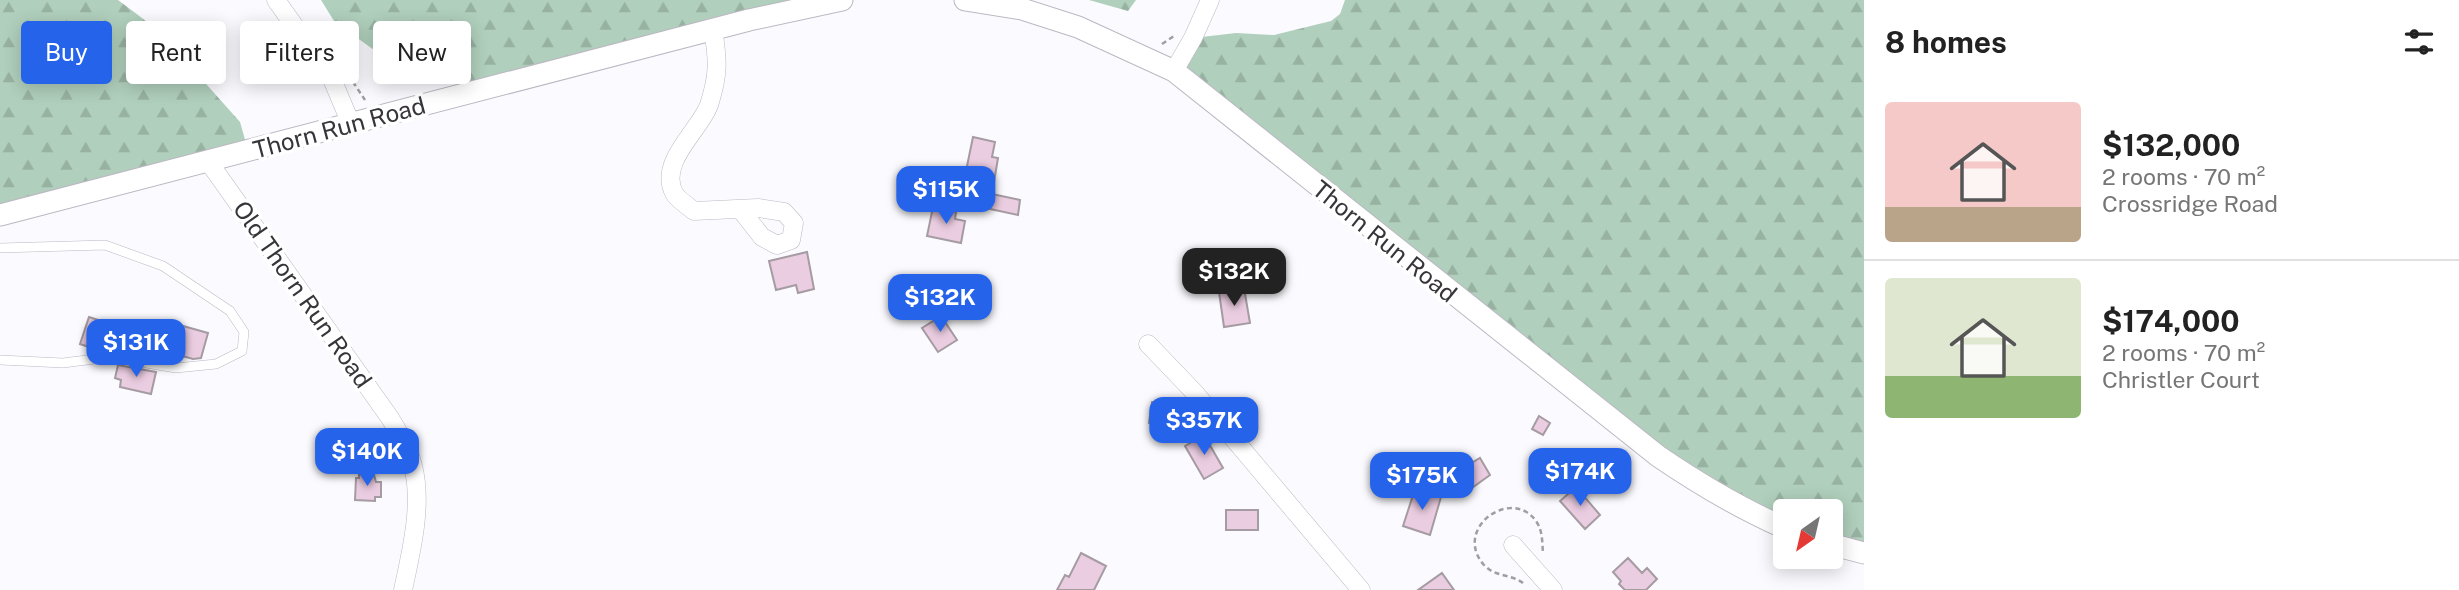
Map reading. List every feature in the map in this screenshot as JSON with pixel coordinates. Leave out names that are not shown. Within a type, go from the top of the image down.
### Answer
[{"type":"street","points":[[276,0],[332,79],[351,124]]},
{"type":"street","name":"Thorn Run Road","points":[[0,215],[713,29],[842,0]]},
{"type":"street","name":"Thorn Run Road","points":[[965,0],[1022,9],[1078,27],[1174,71],[1658,456],[1702,486],[1773,523]]},
{"type":"street","points":[[1174,71],[1210,0]]},
{"type":"street","points":[[713,29],[719,64],[708,107],[682,145],[670,175],[674,194],[694,211],[740,209]]},
{"type":"street","name":"Old Thorn Run Road","points":[[208,161],[390,418],[408,451],[415,475],[416,501],[403,590]]},
{"type":"street","points":[[1148,344],[1195,393],[1361,590]]},
{"type":"street","points":[[1513,545],[1553,590]]},
{"type":"street","points":[[1843,547],[1864,553]]},
{"type":"lane","points":[[0,248],[105,245],[163,266],[230,312],[244,332],[242,351],[216,364],[176,368],[110,357],[64,363],[0,360]]},
{"type":"green space","points":[[0,0],[118,0],[146,21],[126,21],[126,84],[206,84],[240,122],[248,150],[0,215]]},
{"type":"green space","points":[[321,0],[842,0],[472,92],[461,84],[471,84],[471,21],[373,21],[373,49],[359,39],[359,21],[334,21]]},
{"type":"green space","points":[[1089,0],[1136,0],[1128,11]]},
{"type":"green space","points":[[1345,0],[1864,0],[1864,553],[1843,547],[1843,499],[1773,499],[1773,523],[1748,512],[1174,71],[1193,38],[1236,33],[1274,35],[1331,21],[1340,14]]},
{"type":"building","points":[[973,137],[995,142],[992,157],[998,158],[992,194],[974,190],[978,173],[966,171]]},
{"type":"building","points":[[992,194],[1020,200],[1018,215],[990,209]]},
{"type":"building","points":[[933,207],[956,212],[955,219],[965,221],[961,243],[927,236]]},
{"type":"building","points":[[807,252],[814,289],[798,293],[796,285],[776,290],[769,261]]},
{"type":"building","points":[[1244,288],[1250,323],[1224,327],[1219,292]]},
{"type":"building","points":[[941,316],[957,340],[938,352],[922,328]]},
{"type":"building","points":[[89,317],[110,324],[101,351],[80,344]]},
{"type":"building","points":[[176,324],[208,333],[201,358],[193,359],[168,352]]},
{"type":"building","points":[[118,365],[156,372],[151,394],[120,387],[121,380],[115,378]]},
{"type":"building","points":[[1152,402],[1175,404],[1172,426],[1149,423]]},
{"type":"building","points":[[1539,416],[1550,423],[1543,435],[1532,429]]},
{"type":"building","points":[[1204,435],[1223,468],[1204,479],[1185,446]]},
{"type":"building","points":[[1480,458],[1490,475],[1462,495],[1450,476]]},
{"type":"building","points":[[359,474],[374,475],[376,482],[381,482],[381,497],[375,497],[375,501],[355,500],[356,478],[359,478]]},
{"type":"building","points":[[1576,487],[1600,515],[1585,529],[1560,501]]},
{"type":"building","points":[[1415,489],[1441,497],[1430,535],[1403,526]]},
{"type":"building","points":[[1226,510],[1258,510],[1258,530],[1226,530]]},
{"type":"building","points":[[1081,553],[1106,566],[1094,590],[1057,590],[1065,575],[1069,577]]},
{"type":"building","points":[[1628,558],[1642,573],[1647,568],[1657,579],[1646,590],[1625,590],[1619,584],[1621,581],[1613,572]]},
{"type":"building","points":[[1442,573],[1454,590],[1418,590]]}]
